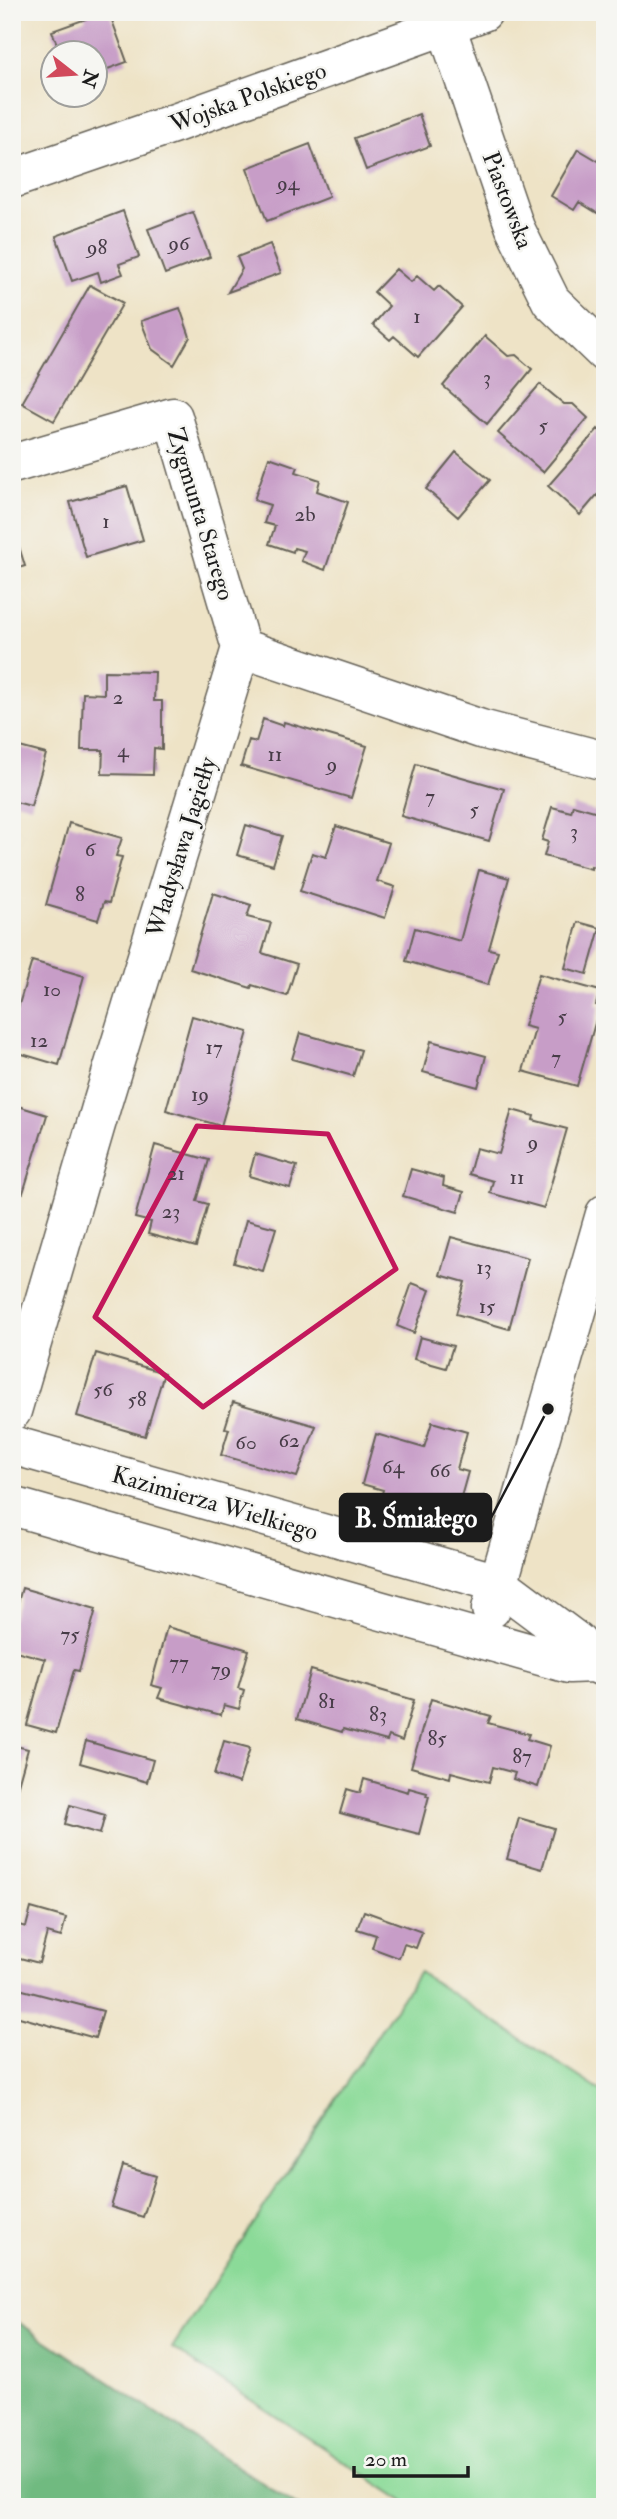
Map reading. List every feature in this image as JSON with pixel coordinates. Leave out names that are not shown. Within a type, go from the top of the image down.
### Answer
[{"type":"street","name":"Wojska Polskiego","points":[[12,179],[482,12]]},
{"type":"street","name":"Piastowska","points":[[446,26],[515,228],[551,302],[605,353]]},
{"type":"street","name":"Zygmunta Starego","points":[[12,464],[173,417],[241,648]]},
{"type":"street","points":[[241,648],[481,729],[605,761]]},
{"type":"street","name":"Władysława Jagiełły","points":[[12,1411],[241,648]]},
{"type":"street","points":[[483,1639],[605,1214]]},
{"type":"street","name":"Kazimierza Wielkiego","points":[[12,1445],[498,1583],[577,1642],[599,1665]]},
{"type":"street","name":"Kazimierza Wielkiego","points":[[12,1506],[569,1664],[599,1665]]},
{"type":"highlighted area","points":[[197,1126],[328,1134],[396,1269],[203,1407],[95,1317]]},
{"type":"green space","points":[[419,1972],[605,2094],[605,2507],[413,2507],[172,2348]]},
{"type":"green space","points":[[12,2318],[299,2507],[12,2507]]},
{"type":"building","points":[[83,12],[109,12],[127,62],[108,69],[108,38],[55,38],[52,31],[86,19]]},
{"type":"building","points":[[419,114],[430,146],[366,170],[354,138]]},
{"type":"building","points":[[310,144],[329,197],[267,221],[247,168]]},
{"type":"building","points":[[578,149],[605,165],[605,200],[597,213],[579,202],[574,210],[551,196]]},
{"type":"building","points":[[123,211],[139,257],[119,264],[123,274],[101,282],[98,272],[72,281],[56,236]]},
{"type":"building","points":[[193,212],[210,257],[165,274],[148,229]]},
{"type":"building","points":[[270,244],[281,273],[228,292],[242,269],[237,257]]},
{"type":"building","points":[[396,269],[411,282],[417,276],[434,291],[439,286],[462,307],[418,357],[394,336],[390,340],[373,325],[389,306],[374,292]]},
{"type":"building","points":[[90,285],[123,303],[54,421],[22,403]]},
{"type":"building","points":[[180,308],[190,337],[174,365],[152,349],[141,321]]},
{"type":"building","points":[[485,336],[508,356],[516,355],[532,369],[487,424],[443,386]]},
{"type":"building","points":[[540,384],[564,404],[573,404],[588,418],[543,472],[498,433]]},
{"type":"building","points":[[598,429],[605,435],[605,495],[601,499],[597,495],[580,515],[548,486]]},
{"type":"building","points":[[456,452],[490,480],[458,517],[426,489]]},
{"type":"building","points":[[269,457],[298,467],[296,472],[320,480],[317,491],[348,502],[325,570],[301,561],[305,551],[294,548],[293,552],[269,544],[275,526],[264,523],[270,505],[254,500]]},
{"type":"building","points":[[127,486],[143,540],[86,557],[70,502]]},
{"type":"building","points":[[12,524],[25,566],[12,570]]},
{"type":"building","points":[[104,671],[155,672],[154,701],[162,701],[162,749],[154,748],[153,775],[102,774],[103,750],[81,750],[83,693],[104,694]]},
{"type":"building","points":[[263,719],[283,726],[284,722],[367,746],[351,798],[241,766],[249,740],[256,742]]},
{"type":"building","points":[[12,745],[46,754],[31,806],[12,801]]},
{"type":"building","points":[[416,764],[504,789],[489,841],[401,816]]},
{"type":"building","points":[[573,805],[605,814],[605,870],[591,866],[591,869],[544,856],[548,842],[542,840],[552,807],[571,812]]},
{"type":"building","points":[[69,823],[122,838],[116,856],[122,857],[109,903],[104,902],[98,920],[46,905]]},
{"type":"building","points":[[246,825],[282,836],[273,865],[237,855]]},
{"type":"building","points":[[336,826],[389,843],[377,881],[395,887],[385,918],[300,891],[312,853],[326,857]]},
{"type":"building","points":[[479,870],[509,878],[489,949],[498,951],[488,985],[406,961],[415,928],[460,941]]},
{"type":"building","points":[[213,893],[251,905],[247,917],[271,923],[262,953],[297,964],[287,996],[190,969]]},
{"type":"building","points":[[578,922],[600,928],[587,974],[565,968]]},
{"type":"building","points":[[32,961],[84,976],[59,1065],[12,1051],[12,1028]]},
{"type":"building","points":[[539,974],[600,991],[596,1005],[600,1006],[577,1086],[523,1071],[535,1029],[524,1026]]},
{"type":"building","points":[[192,1016],[248,1032],[221,1126],[166,1110]]},
{"type":"building","points":[[300,1033],[361,1050],[353,1076],[292,1059]]},
{"type":"building","points":[[431,1041],[486,1056],[478,1087],[423,1072]]},
{"type":"building","points":[[12,1101],[18,1102],[18,1106],[47,1115],[23,1193],[12,1189]]},
{"type":"building","points":[[512,1110],[534,1116],[533,1120],[567,1129],[544,1208],[490,1193],[493,1181],[469,1174],[476,1148],[499,1154]]},
{"type":"building","points":[[155,1145],[209,1160],[197,1201],[208,1204],[196,1247],[148,1234],[151,1222],[135,1218]]},
{"type":"building","points":[[255,1154],[297,1166],[290,1188],[249,1176]]},
{"type":"building","points":[[411,1169],[444,1178],[443,1186],[464,1192],[458,1212],[403,1196]]},
{"type":"building","points":[[246,1220],[276,1228],[263,1271],[234,1263]]},
{"type":"building","points":[[451,1237],[528,1258],[509,1329],[456,1314],[465,1282],[440,1275]]},
{"type":"building","points":[[412,1283],[430,1290],[414,1333],[397,1326]]},
{"type":"building","points":[[420,1337],[453,1346],[446,1368],[414,1359]]},
{"type":"building","points":[[96,1353],[164,1373],[145,1436],[77,1416]]},
{"type":"building","points":[[233,1402],[316,1426],[297,1477],[221,1455]]},
{"type":"building","points":[[432,1422],[467,1432],[457,1469],[468,1472],[454,1522],[426,1514],[428,1507],[382,1494],[383,1490],[362,1484],[376,1434],[424,1448]]},
{"type":"building","points":[[22,1588],[96,1609],[79,1671],[74,1670],[56,1733],[27,1725],[45,1659],[12,1650],[12,1623]]},
{"type":"building","points":[[167,1627],[249,1650],[238,1688],[244,1690],[239,1709],[224,1705],[221,1715],[158,1698],[162,1688],[151,1685]]},
{"type":"building","points":[[311,1670],[414,1700],[402,1741],[389,1736],[387,1741],[343,1729],[342,1732],[297,1719]]},
{"type":"building","points":[[431,1699],[491,1716],[488,1723],[529,1734],[527,1739],[550,1746],[538,1787],[513,1779],[515,1773],[493,1767],[489,1782],[451,1772],[450,1778],[411,1767]]},
{"type":"building","points":[[86,1741],[153,1760],[147,1782],[80,1763]]},
{"type":"building","points":[[224,1741],[250,1748],[239,1783],[214,1775]]},
{"type":"building","points":[[12,1745],[28,1749],[13,1803],[12,1803]]},
{"type":"building","points":[[364,1779],[408,1792],[409,1788],[427,1793],[426,1796],[429,1796],[419,1834],[340,1813],[347,1789],[360,1793]]},
{"type":"building","points":[[70,1805],[105,1815],[100,1834],[65,1824]]},
{"type":"building","points":[[519,1818],[554,1828],[542,1869],[507,1859]]},
{"type":"building","points":[[31,1908],[66,1918],[61,1937],[47,1933],[39,1963],[12,1956],[12,1923],[26,1927]]},
{"type":"building","points":[[364,1911],[422,1932],[416,1948],[404,1944],[399,1958],[372,1948],[376,1935],[357,1929]]},
{"type":"building","points":[[19,1989],[103,2011],[95,2038],[12,2015]]},
{"type":"building","points":[[123,2166],[156,2176],[143,2217],[111,2207]]},
{"type":"place","name":"B. Śmiałego","points":[[548,1409]]}]
